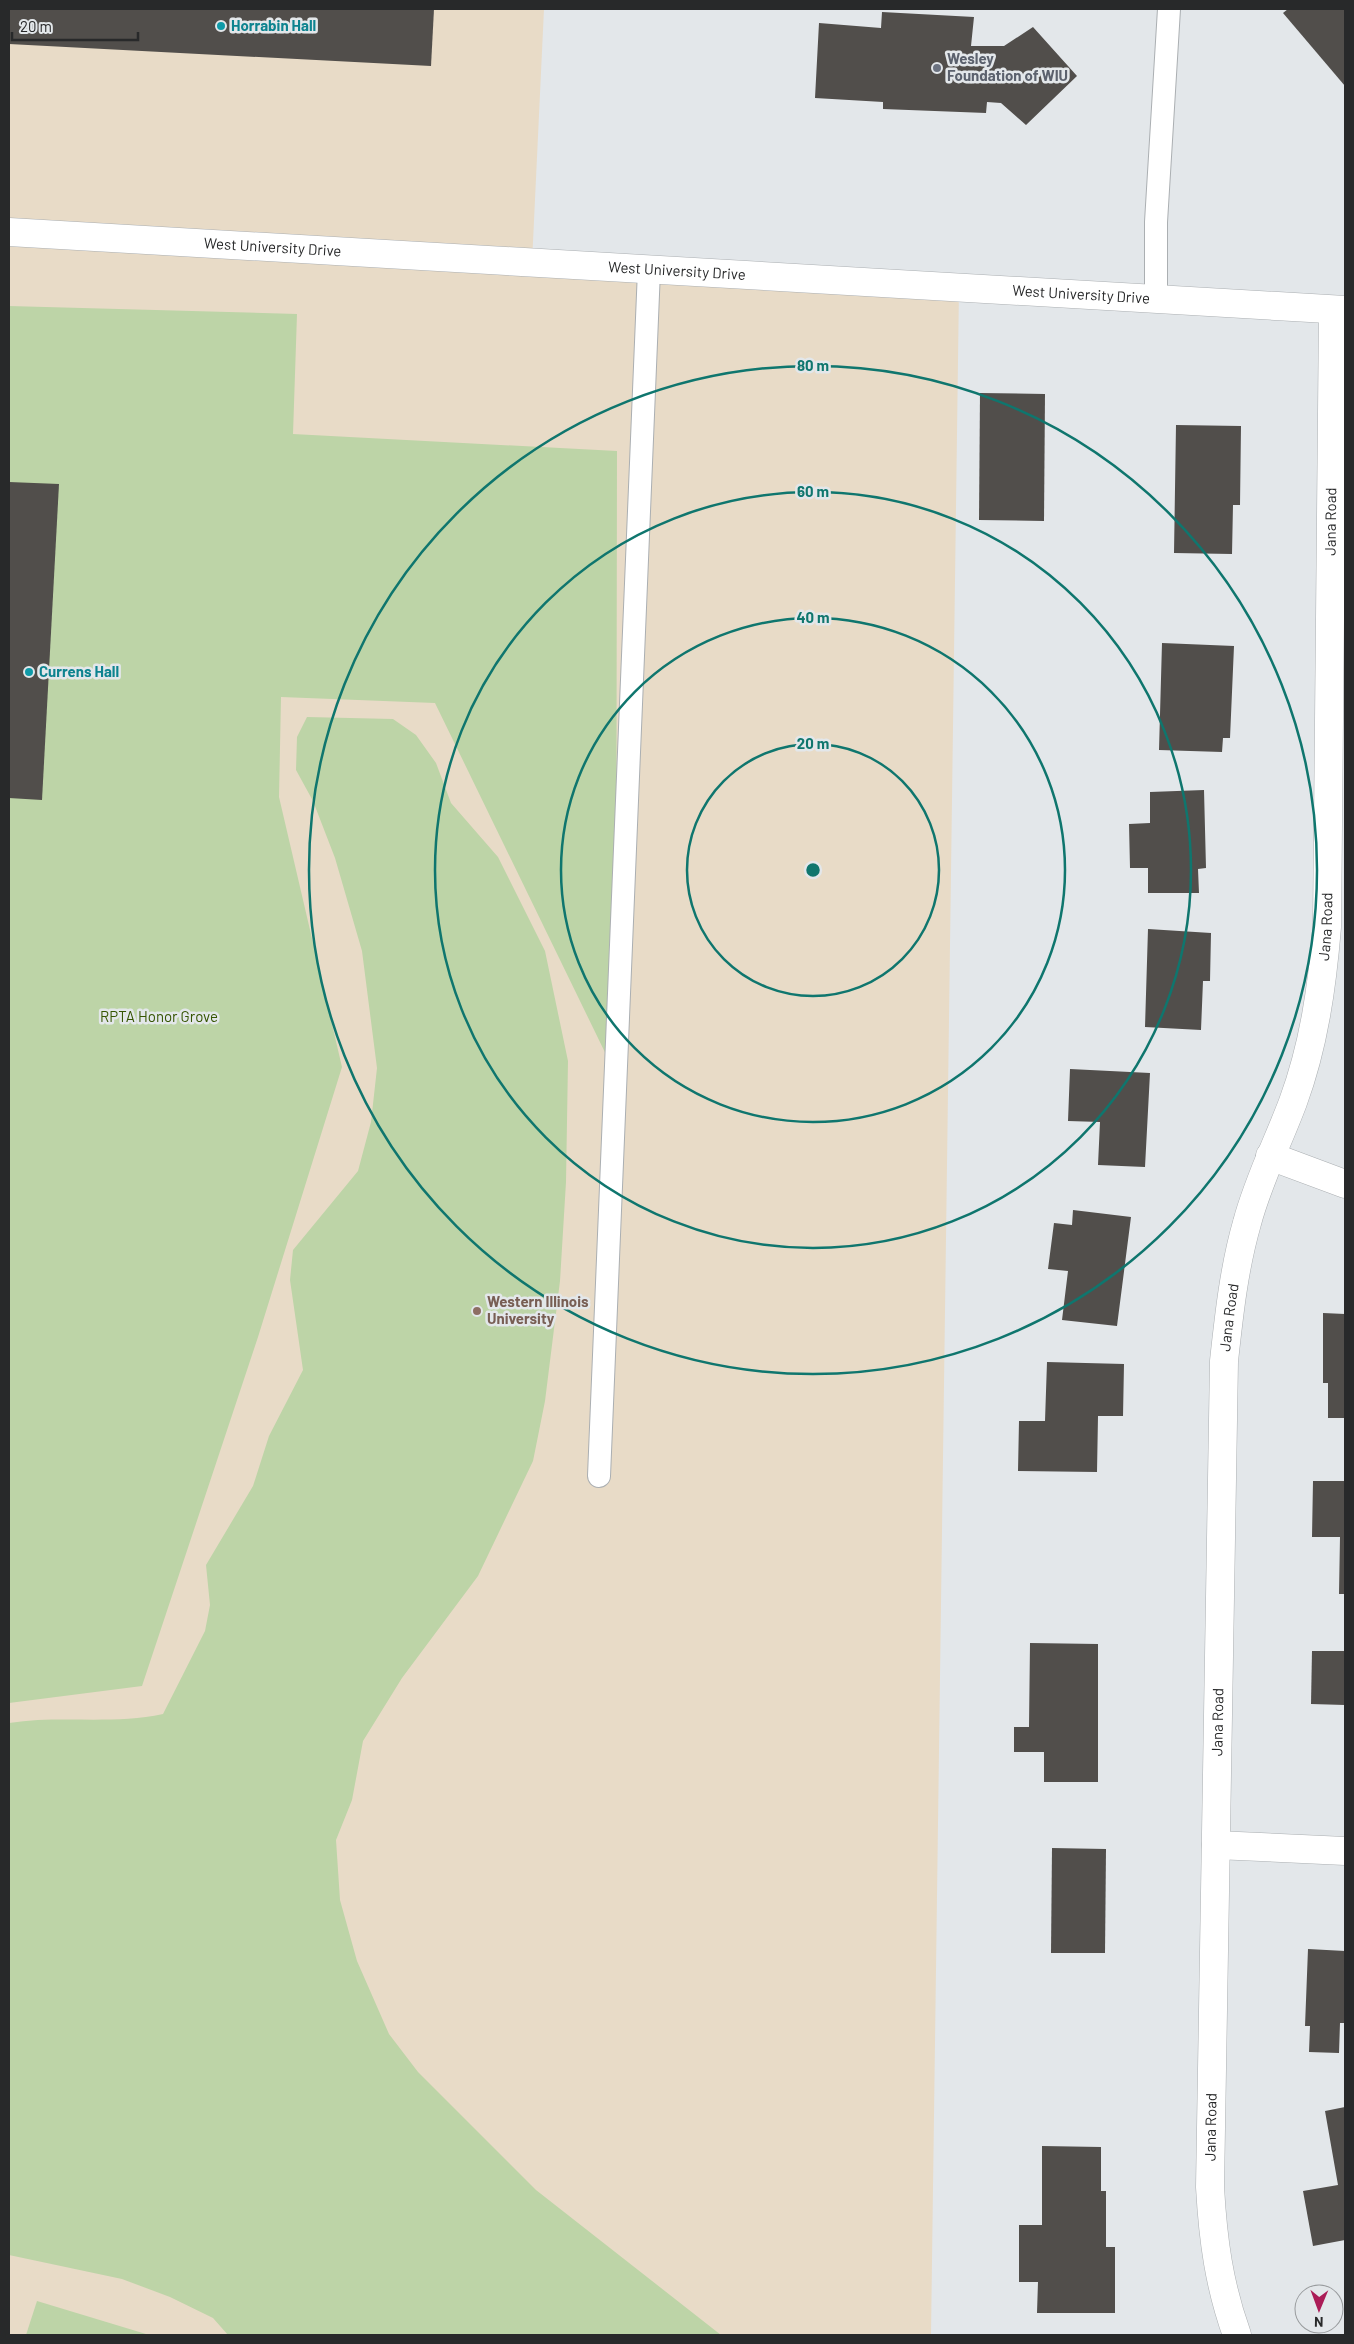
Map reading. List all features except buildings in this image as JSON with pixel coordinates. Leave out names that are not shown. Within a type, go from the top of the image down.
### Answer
[{"type":"street","name":"West University Drive","points":[[9,232],[1339,310]]},
{"type":"street","name":"Jana Road","points":[[1237,2335],[1225,2302],[1214,2245],[1210,2187],[1224,1361],[1232,1291],[1247,1222],[1270,1156],[1293,1101],[1311,1044],[1322,986],[1327,927],[1339,310]]},
{"type":"street","points":[[1270,1156],[1345,1184]]},
{"type":"street","points":[[1216,1845],[1345,1851]]},
{"type":"lane","points":[[1156,300],[1156,222],[1169,9]]},
{"type":"lane","points":[[599,1476],[649,270]]},
{"type":"shaded area","name":"Western Illinois University","points":[[9,9],[544,9],[532,263],[959,288],[931,2335],[9,2335]]},
{"type":"green space","name":"RPTA Honor Grove","points":[[9,306],[297,314],[293,434],[617,451],[616,1075],[435,703],[281,697],[279,797],[342,1067],[258,1337],[142,1686],[9,1703]]},
{"type":"green space","points":[[307,717],[393,719],[416,735],[436,763],[451,803],[498,857],[545,951],[568,1061],[566,1182],[560,1281],[545,1401],[533,1461],[478,1576],[402,1678],[363,1741],[352,1800],[336,1840],[340,1900],[357,1961],[389,2034],[418,2072],[536,2190],[721,2335],[228,2335],[213,2318],[170,2297],[122,2279],[9,2255],[9,1723],[47,1720],[125,1719],[163,1714],[205,1631],[210,1605],[206,1565],[253,1486],[269,1436],[303,1370],[290,1280],[293,1250],[358,1171],[371,1122],[377,1068],[362,951],[335,858],[313,801],[296,770],[297,737]]},
{"type":"green space","points":[[37,2301],[146,2334],[146,2335],[26,2335]]},
{"type":"place","name":"Horrabin Hall","points":[[221,26]]},
{"type":"place","name":"Wesley Foundation of WIU","points":[[937,68]]},
{"type":"place","name":"Currens Hall","points":[[29,672]]},
{"type":"place","name":"Western Illinois University","points":[[477,1311]]}]
